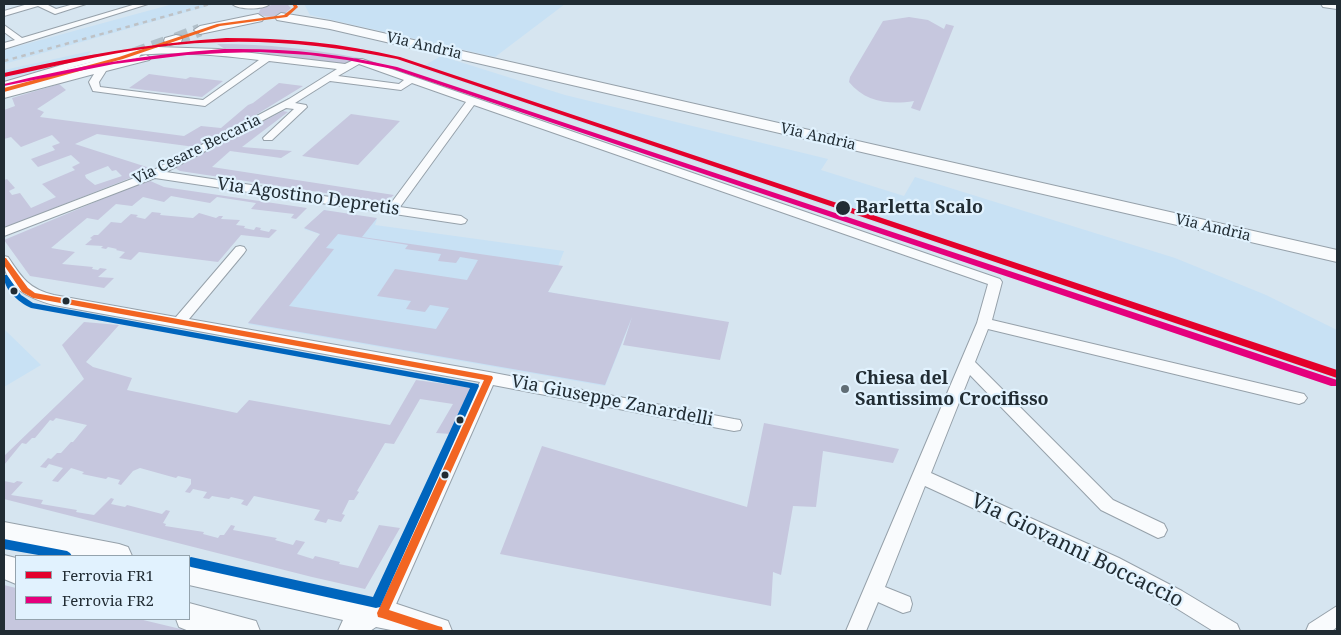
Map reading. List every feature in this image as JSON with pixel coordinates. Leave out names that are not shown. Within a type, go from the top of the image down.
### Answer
[{"type":"main road","points":[[237,4],[264,4]]},
{"type":"main road","points":[[237,4],[254,15],[264,4]]},
{"type":"main road","points":[[1327,4],[1337,5]]},
{"type":"main road","name":"Via Andria","points":[[200,30],[254,15],[293,10],[1337,256]]},
{"type":"main road","points":[[4,90],[134,54]]},
{"type":"main road","points":[[4,534],[114,555]]},
{"type":"main road","points":[[190,572],[379,621],[438,631]]},
{"type":"main road","points":[[190,617],[246,631]]},
{"type":"street","points":[[4,14],[36,4]]},
{"type":"street","points":[[42,4],[55,12],[82,4]]},
{"type":"street","points":[[4,44],[129,4]]},
{"type":"street","points":[[4,44],[144,4]]},
{"type":"street","points":[[4,28],[18,38]]},
{"type":"street","points":[[4,85],[92,58],[157,50],[198,51],[346,67]]},
{"type":"street","points":[[4,95],[155,56],[198,51]]},
{"type":"street","points":[[102,70],[94,82],[96,89],[205,103],[267,58]]},
{"type":"street","name":"Via Cesare Beccaria","points":[[4,232],[154,174],[285,105],[359,61],[410,79]]},
{"type":"street","points":[[328,78],[401,87],[410,79],[995,282],[984,323],[856,631]]},
{"type":"street","points":[[393,209],[472,101]]},
{"type":"street","points":[[268,138],[302,107],[285,105]]},
{"type":"street","name":"Via Agostino Depretis","points":[[154,174],[461,220]]},
{"type":"street","points":[[179,322],[240,250]]},
{"type":"street","name":"Via Giuseppe Zanardelli","points":[[4,260],[25,290],[33,295],[734,424]]},
{"type":"street","points":[[984,323],[1299,398]]},
{"type":"street","points":[[967,363],[1107,506],[1158,530]]},
{"type":"street","points":[[379,621],[489,378]]},
{"type":"street","name":"Via Giovanni Boccaccio","points":[[920,476],[1030,533],[1121,568],[1175,597],[1230,631]]},
{"type":"street","points":[[874,591],[903,604]]},
{"type":"street","points":[[1316,631],[1337,616]]},
{"type":"shaded area","points":[[173,4],[215,4],[4,64],[4,50]]},
{"type":"shaded area","points":[[275,4],[288,5],[291,8],[276,16],[258,14],[261,8]]},
{"type":"shaded area","points":[[304,4],[565,4],[495,57],[310,15]]},
{"type":"shaded area","points":[[909,17],[928,20],[944,29],[946,24],[954,26],[920,111],[911,108],[914,101],[896,103],[870,98],[855,89],[849,82],[850,77],[883,21]]},
{"type":"shaded area","points":[[217,44],[289,48],[360,58],[345,64],[225,49]]},
{"type":"shaded area","points":[[91,51],[83,60],[4,79],[4,70]]},
{"type":"shaded area","points":[[441,56],[565,95],[828,159],[821,170],[904,196],[915,177],[1175,258],[1266,295],[1337,330],[1337,379],[420,68]]},
{"type":"shaded area","points":[[149,74],[223,81],[202,97],[129,88]]},
{"type":"shaded area","points":[[279,83],[303,86],[236,127],[195,147],[97,134],[75,144],[153,169],[4,228],[4,180],[7,179],[15,188],[9,191],[12,195],[20,193],[31,208],[56,197],[42,184],[75,170],[72,167],[80,163],[71,155],[38,167],[31,159],[55,150],[52,146],[60,143],[52,135],[21,147],[11,137],[4,139],[4,110],[15,106],[12,98],[59,84],[66,90],[37,109],[44,112],[40,117],[184,136],[201,126],[221,128],[248,105]],"holes":[[[108,166],[112,171],[116,170],[122,176],[95,185],[85,175]]]},
{"type":"shaded area","points":[[283,111],[288,112],[242,147],[292,151],[281,158],[230,151],[212,167],[394,195],[385,202],[180,171],[175,168]]},
{"type":"shaded area","points":[[351,114],[400,121],[358,165],[302,156]]},
{"type":"shaded area","points":[[148,180],[164,187],[307,208],[296,219],[291,218],[294,214],[251,209],[256,203],[217,197],[210,203],[171,196],[164,202],[143,197],[132,206],[116,204],[98,220],[87,218],[51,248],[75,252],[62,264],[93,267],[92,269],[98,270],[100,268],[107,269],[98,277],[114,278],[104,288],[30,276],[4,240]]},
{"type":"shaded area","points":[[324,210],[377,219],[375,225],[564,251],[548,292],[636,308],[605,386],[248,324],[320,234],[304,229]]},
{"type":"shaded area","points":[[324,210],[377,218],[362,237],[563,266],[548,292],[729,322],[720,360],[623,345],[632,317],[605,385],[248,323],[320,234],[304,228]],"holes":[[[338,234],[408,245],[405,249],[441,254],[438,261],[456,263],[460,257],[478,260],[467,280],[395,269],[377,296],[411,301],[406,309],[425,312],[430,305],[449,308],[436,329],[289,306],[334,249],[326,248]]]},
{"type":"shaded area","points":[[152,212],[161,213],[160,215],[193,218],[199,213],[216,218],[223,216],[221,219],[240,220],[236,225],[245,226],[244,228],[254,230],[256,227],[269,232],[271,229],[277,230],[269,238],[241,235],[218,262],[139,252],[131,260],[119,258],[125,252],[117,249],[85,245],[92,239],[90,238],[98,235],[111,222],[121,223],[131,214],[145,219]]},
{"type":"shaded area","points":[[84,322],[119,325],[86,362],[93,367],[132,378],[127,390],[237,413],[249,400],[390,425],[416,380],[474,388],[451,434],[436,433],[453,404],[420,399],[394,444],[385,443],[357,491],[359,492],[354,500],[349,500],[342,514],[345,515],[341,522],[328,519],[326,523],[314,520],[320,510],[254,496],[247,506],[241,504],[244,500],[231,497],[229,499],[212,496],[209,499],[203,498],[207,492],[193,489],[190,493],[185,492],[191,484],[191,479],[178,476],[176,478],[140,468],[133,471],[121,485],[118,484],[120,480],[82,474],[84,472],[71,468],[58,482],[52,481],[63,468],[49,464],[46,468],[40,467],[48,458],[51,459],[57,453],[61,453],[87,425],[56,418],[53,421],[50,420],[35,438],[32,438],[26,444],[22,443],[4,465],[4,456],[84,379],[62,345]]},
{"type":"shaded area","points":[[4,329],[41,365],[4,387]]},
{"type":"shaded area","points":[[764,423],[899,449],[893,463],[823,451],[816,507],[793,506],[781,575],[773,572],[771,606],[500,554],[542,446],[747,507]]},
{"type":"shaded area","points":[[4,481],[23,482],[11,495],[43,500],[41,504],[94,515],[111,498],[114,499],[111,504],[125,507],[127,505],[162,514],[166,510],[170,511],[163,523],[166,524],[165,526],[204,532],[203,534],[218,538],[220,535],[224,535],[231,525],[235,526],[233,530],[277,538],[275,540],[293,545],[296,540],[305,542],[297,554],[313,559],[315,556],[358,568],[379,525],[400,528],[365,589],[4,499]]},
{"type":"shaded area","points":[[4,585],[15,588],[15,620],[143,620],[189,631],[4,631]]},
{"type":"tunnel","points":[[176,39],[200,30]]},
{"type":"tunnel","points":[[134,54],[170,41]]},
{"type":"railway","points":[[4,61],[210,4]]},
{"type":"rail line","name":"FR1","points":[[4,75],[77,59],[151,46],[226,40],[313,43],[350,48],[398,58],[1337,374]]},
{"type":"rail line","name":"FR2","points":[[6,85],[78,69],[151,57],[224,51],[260,50],[310,53],[347,58],[395,68],[1334,383]]},
{"type":"transit line","points":[[4,90],[121,58],[219,25],[285,16],[296,7],[294,4]]},
{"type":"transit line","points":[[4,260],[25,290],[33,295],[489,378],[382,613],[438,631]]},
{"type":"transit line","points":[[4,277],[18,297],[31,305],[475,386],[376,603],[191,562]]},
{"type":"transit line","points":[[4,544],[62,555]]},
{"type":"place","name":"Barletta Scalo","points":[[843,208]]},
{"type":"place","name":"Chiesa del Santissimo Crocifisso","points":[[845,389]]}]
